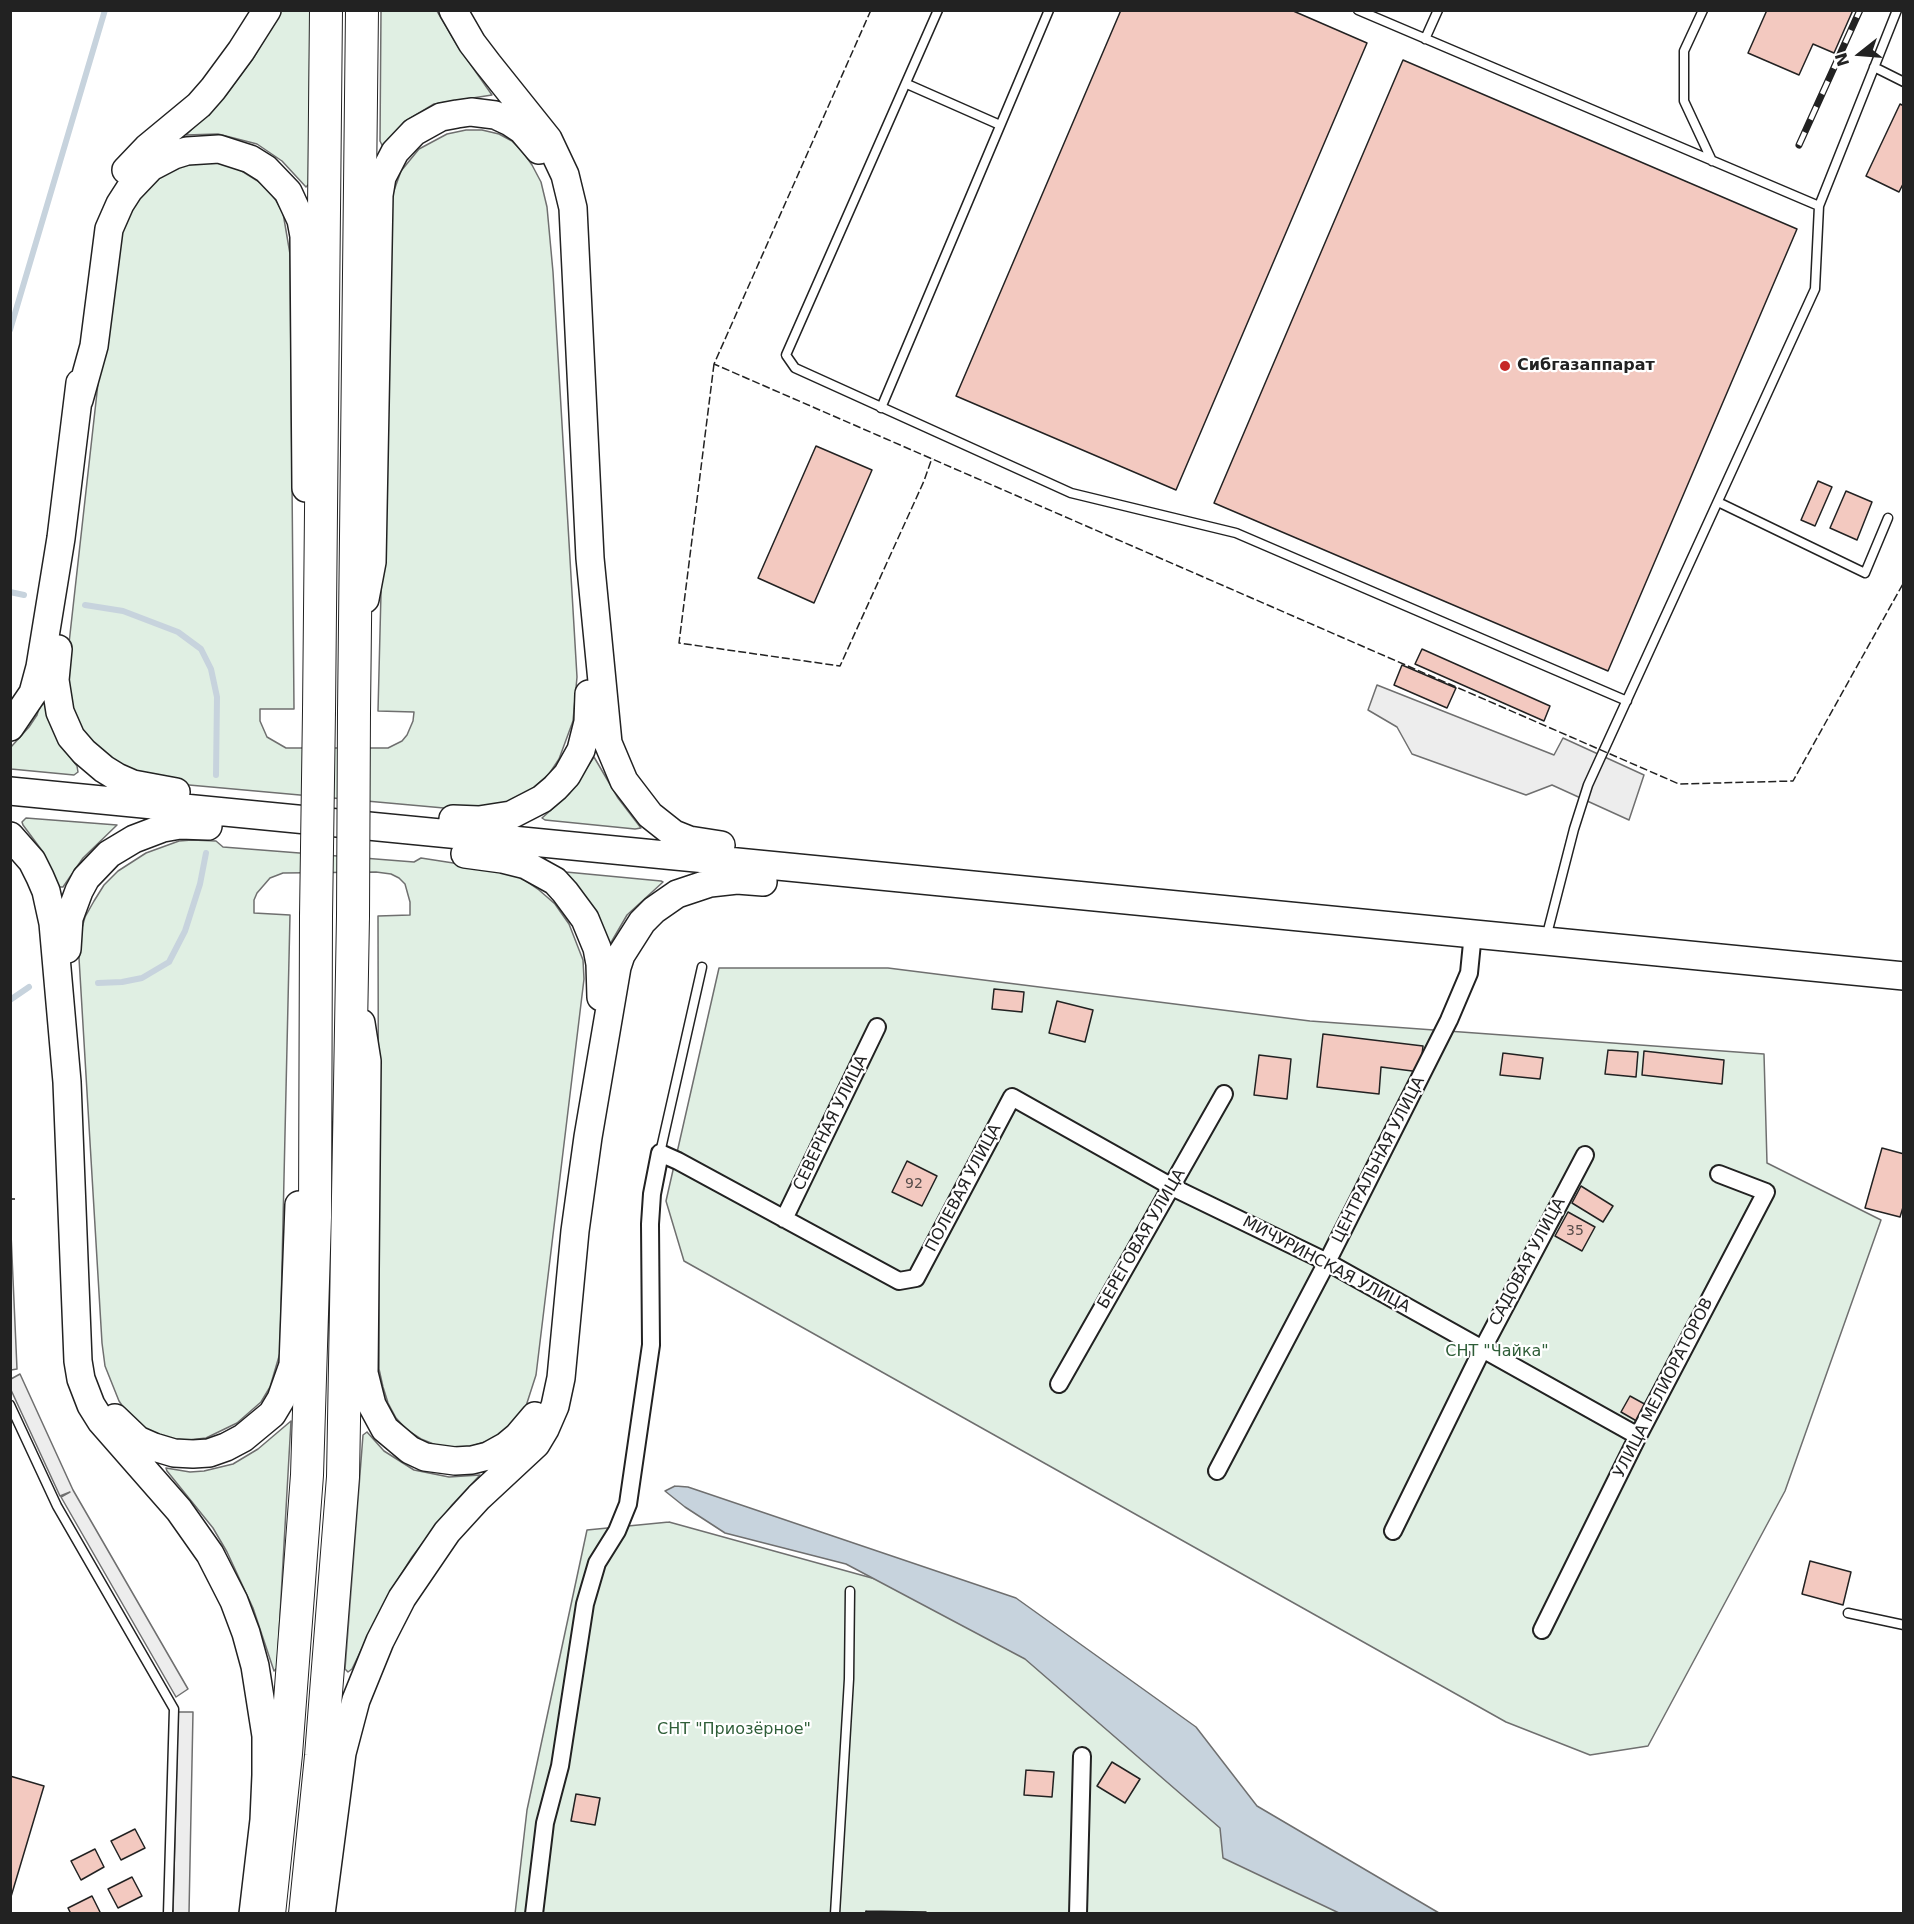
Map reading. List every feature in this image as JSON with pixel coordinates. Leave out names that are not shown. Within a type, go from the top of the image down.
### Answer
[{"type":"highway","points":[[269,1914],[286,1754],[307,1475],[315,1217],[326,10]]},
{"type":"highway","points":[[305,1914],[321,1756],[343,1477],[353,916],[362,10]]},
{"type":"main road","points":[[10,727],[27,704],[37,680],[61,538],[94,239],[101,214],[111,190],[132,162],[184,118],[213,89],[229,69],[267,10]]},
{"type":"main road","points":[[453,10],[472,43],[548,138],[565,175],[575,228],[581,402],[590,558],[608,743],[624,781],[650,815],[674,834],[707,844],[1178,890],[1293,916]]},
{"type":"main road","points":[[355,659],[372,562],[379,195],[382,177],[395,152],[405,139],[427,123],[441,117],[464,113],[495,115],[522,130],[541,152],[554,179],[562,214],[572,348],[581,402]]},
{"type":"main road","points":[[78,400],[93,346],[110,230],[120,204],[129,190],[151,167],[174,155],[188,151],[219,149],[250,159],[266,169],[288,192],[301,220],[304,236],[307,563],[320,659]]},
{"type":"main road","points":[[61,538],[62,595],[55,680],[60,712],[71,737],[104,770],[133,784],[230,799],[281,819]]},
{"type":"main road","points":[[378,828],[440,818],[479,820],[499,818],[520,811],[542,799],[567,775],[581,750],[590,704],[587,615],[590,558]]},
{"type":"main road","points":[[10,791],[1904,976]]},
{"type":"main road","points":[[67,1082],[70,1011],[67,928],[72,907],[86,878],[109,854],[148,833],[180,825],[229,827],[281,819]]},
{"type":"main road","points":[[378,828],[438,850],[502,859],[526,865],[555,881],[576,904],[589,926],[597,948],[602,987],[592,1074],[588,1137]]},
{"type":"main road","points":[[10,836],[32,861],[50,905],[67,1082],[78,1361],[85,1392],[101,1421],[179,1510],[210,1554],[234,1601],[246,1632],[255,1666],[266,1736],[266,1776],[264,1820],[253,1914]]},
{"type":"main road","points":[[321,1914],[342,1753],[356,1700],[380,1641],[402,1598],[447,1532],[479,1497],[536,1444],[552,1416],[561,1378],[575,1231],[588,1137],[617,967],[634,933],[654,910],[676,894],[691,888],[736,880],[1184,923],[1293,916]]},
{"type":"main road","points":[[73,1197],[84,1266],[91,1357],[101,1395],[116,1420],[138,1440],[174,1453],[193,1454],[209,1453],[226,1447],[259,1426],[272,1414],[281,1399],[292,1365],[299,1225],[302,1057],[316,965]]},
{"type":"main road","points":[[352,967],[367,1061],[364,1372],[372,1405],[385,1429],[397,1440],[410,1450],[439,1460],[472,1460],[488,1456],[506,1446],[530,1424],[543,1401],[547,1387],[575,1231]]},
{"type":"street","name":"ЦЕНТРАЛЬНАЯ УЛИЦА","points":[[1217,1472],[1327,1262],[1449,1020],[1469,973],[1473,933]]},
{"type":"street","name":"СЕВЕРНАЯ УЛИЦА","points":[[784,1219],[878,1027]]},
{"type":"street","name":"БЕРЕГОВАЯ УЛИЦА","points":[[1059,1384],[1224,1094]]},
{"type":"street","name":"МИЧУРИНСКАЯ УЛИЦА","points":[[1012,1097],[1172,1187],[1327,1262],[1638,1436]]},
{"type":"street","name":"ПОЛЕВАЯ УЛИЦА","points":[[784,1219],[899,1281],[916,1278],[1012,1097]]},
{"type":"street","points":[[534,1914],[545,1823],[560,1766],[585,1604],[597,1563],[617,1531],[628,1504],[651,1344],[650,1224],[652,1194],[660,1153],[784,1219]]},
{"type":"street","name":"САДОВАЯ УЛИЦА","points":[[1393,1531],[1482,1350],[1585,1155]]},
{"type":"street","name":"УЛИЦА МЕЛИОРАТОРОВ","points":[[1542,1630],[1638,1436],[1766,1192],[1719,1174]]},
{"type":"street","points":[[1078,1914],[1082,1756]]},
{"type":"lane","points":[[938,10],[786,355],[795,368],[1071,493],[1236,533],[1627,701]]},
{"type":"lane","points":[[881,408],[1049,10]]},
{"type":"lane","points":[[1358,10],[1819,206]]},
{"type":"lane","points":[[1425,39],[1438,10]]},
{"type":"lane","points":[[1703,10],[1684,51],[1684,101],[1712,161]]},
{"type":"lane","points":[[1545,941],[1574,829],[1588,785],[1815,289],[1819,206],[1897,10]]},
{"type":"lane","points":[[1874,67],[1904,82]]},
{"type":"lane","points":[[907,84],[1000,125]]},
{"type":"lane","points":[[1718,502],[1865,573],[1888,518]]},
{"type":"lane","points":[[660,1153],[702,967]]},
{"type":"lane","points":[[10,1405],[57,1506],[174,1709],[168,1914]]},
{"type":"lane","points":[[835,1914],[849,1679],[850,1591]]},
{"type":"lane","points":[[1848,1613],[1904,1625]]},
{"type":"green space","points":[[281,11],[310,11],[309,184],[306,187],[282,161],[257,144],[218,134],[186,135],[226,95],[254,57]]},
{"type":"green space","points":[[381,11],[437,11],[457,45],[492,95],[434,104],[404,122],[383,147],[380,141]]},
{"type":"green space","points":[[466,130],[482,130],[499,134],[512,141],[532,165],[541,182],[547,207],[553,272],[577,677],[573,721],[559,759],[549,774],[523,797],[510,803],[466,810],[178,784],[128,770],[89,742],[71,712],[65,679],[112,258],[120,223],[151,180],[183,165],[220,162],[237,168],[264,185],[283,213],[290,254],[294,709],[260,709],[260,721],[267,737],[286,748],[388,748],[402,741],[407,735],[414,712],[378,711],[391,199],[401,171],[419,149],[447,134]]},
{"type":"green space","points":[[41,702],[45,703],[48,719],[63,748],[77,766],[78,772],[74,775],[11,769],[11,747],[37,715]]},
{"type":"green space","points":[[594,757],[618,798],[641,828],[542,818],[569,794]]},
{"type":"green space","points":[[26,818],[117,825],[83,858],[63,887],[59,887],[43,852],[23,825],[22,822]]},
{"type":"green space","points":[[179,841],[216,841],[223,847],[414,862],[421,858],[505,871],[539,890],[555,904],[569,924],[583,960],[584,979],[536,1375],[526,1406],[507,1429],[494,1439],[469,1447],[452,1447],[436,1445],[421,1439],[407,1430],[396,1418],[388,1403],[379,1369],[378,916],[410,915],[410,902],[405,884],[399,878],[391,874],[376,872],[283,873],[270,878],[254,900],[254,913],[290,915],[280,1353],[270,1387],[261,1402],[237,1423],[206,1438],[189,1440],[170,1439],[143,1428],[130,1417],[119,1401],[105,1366],[102,1343],[79,958],[80,935],[85,917],[94,901],[104,885],[118,871],[146,853]]},
{"type":"green space","points":[[563,873],[663,882],[627,915],[609,946]]},
{"type":"green space","name":"СНТ \"Чайка\"","points":[[719,968],[888,968],[1310,1021],[1764,1054],[1767,1163],[1881,1220],[1785,1491],[1648,1746],[1590,1755],[1506,1722],[684,1261],[666,1201]]},
{"type":"green space","points":[[291,1421],[277,1668],[274,1671],[253,1608],[227,1552],[213,1528],[166,1468],[190,1472],[233,1464],[258,1449]]},
{"type":"green space","points":[[367,1432],[384,1451],[414,1470],[449,1477],[480,1475],[452,1505],[412,1557],[387,1597],[352,1669],[348,1672],[345,1669],[363,1435]]},
{"type":"green space","name":"СНТ \"Приозёрное\"","points":[[669,1522],[995,1612],[1397,1914],[515,1914],[527,1810],[587,1530]]},
{"type":"shaded area","points":[[1377,685],[1554,755],[1563,738],[1644,775],[1629,820],[1552,785],[1526,795],[1412,754],[1397,727],[1368,710]]},
{"type":"shaded area","points":[[10,1211],[17,1369],[11,1370],[10,1370]]},
{"type":"shaded area","points":[[20,1374],[73,1490],[188,1689],[176,1697],[61,1497],[70,1492],[60,1496],[11,1390],[11,1379]]},
{"type":"shaded area","points":[[675,1486],[688,1487],[1016,1598],[1196,1727],[1257,1806],[1439,1913],[1339,1913],[1223,1858],[1220,1828],[1025,1659],[846,1564],[725,1533],[665,1491]]},
{"type":"shaded area","points":[[178,1712],[193,1712],[189,1913],[173,1914]]},
{"type":"building","points":[[1121,10],[1291,10],[1367,43],[1176,490],[956,396]]},
{"type":"building","points":[[1767,10],[1853,10],[1834,53],[1813,44],[1799,75],[1748,53]]},
{"type":"building","name":"Сибгазаппарат","points":[[1403,60],[1797,229],[1608,671],[1214,503]]},
{"type":"building","points":[[1900,104],[1904,106],[1904,182],[1899,192],[1866,176]]},
{"type":"building","points":[[816,446],[872,470],[814,603],[758,578]]},
{"type":"building","points":[[1818,481],[1832,487],[1815,526],[1801,520]]},
{"type":"building","points":[[1846,491],[1872,502],[1857,540],[1830,528]]},
{"type":"building","points":[[1422,649],[1550,706],[1544,721],[1415,664]]},
{"type":"building","points":[[1402,665],[1456,688],[1447,708],[1394,685]]},
{"type":"building","points":[[994,989],[1024,992],[1022,1012],[992,1009]]},
{"type":"building","points":[[1057,1001],[1093,1010],[1085,1042],[1049,1033]]},
{"type":"building","points":[[1323,1034],[1423,1046],[1420,1072],[1381,1067],[1379,1094],[1317,1087]]},
{"type":"building","points":[[1608,1050],[1638,1052],[1636,1077],[1605,1074]]},
{"type":"building","points":[[1644,1051],[1724,1060],[1722,1084],[1642,1075]]},
{"type":"building","points":[[1503,1053],[1543,1058],[1540,1079],[1500,1075]]},
{"type":"building","points":[[1259,1055],[1291,1059],[1287,1099],[1254,1095]]},
{"type":"building","points":[[1882,1148],[1904,1154],[1904,1204],[1900,1217],[1865,1208]]},
{"type":"building","points":[[907,1161],[937,1176],[922,1206],[892,1192]]},
{"type":"building","points":[[1581,1186],[1613,1206],[1603,1222],[1572,1203]]},
{"type":"building","points":[[1568,1212],[1595,1227],[1582,1251],[1555,1236]]},
{"type":"building","points":[[1630,1396],[1650,1407],[1640,1423],[1621,1412]]},
{"type":"building","points":[[1810,1561],[1851,1572],[1843,1605],[1802,1594]]},
{"type":"building","points":[[1112,1762],[1140,1779],[1125,1803],[1097,1786]]},
{"type":"building","points":[[1026,1770],[1054,1772],[1052,1797],[1024,1795]]},
{"type":"building","points":[[10,1776],[44,1786],[10,1900]]},
{"type":"building","points":[[576,1794],[600,1798],[595,1825],[571,1821]]},
{"type":"building","points":[[135,1829],[145,1848],[121,1860],[111,1841]]},
{"type":"building","points":[[95,1849],[104,1867],[81,1880],[71,1861]]},
{"type":"building","points":[[132,1877],[142,1896],[118,1908],[108,1889]]},
{"type":"building","points":[[92,1896],[101,1914],[71,1914],[68,1908]]},
{"type":"building","points":[[866,1911],[926,1912],[925,1914],[865,1914]]},
{"type":"waterway","points":[[10,330],[105,10]]},
{"type":"waterway","points":[[10,592],[24,595]]},
{"type":"waterway","points":[[85,605],[123,611],[178,632],[201,649],[211,669],[217,697],[216,775]]},
{"type":"waterway","points":[[98,983],[142,978],[169,962],[185,931],[200,884],[206,853]]},
{"type":"waterway","points":[[10,1000],[29,987]]},
{"type":"railway","points":[[1799,145],[1860,10]]},
{"type":"fence","points":[[871,10],[714,364],[1679,784],[1793,781],[1904,582]]},
{"type":"fence","points":[[714,364],[679,643],[840,666],[924,481],[932,458]]},
{"type":"fence","points":[[10,1199],[15,1199]]},
{"type":"place","name":"Сибгазаппарат","points":[[1505,366]]}]
